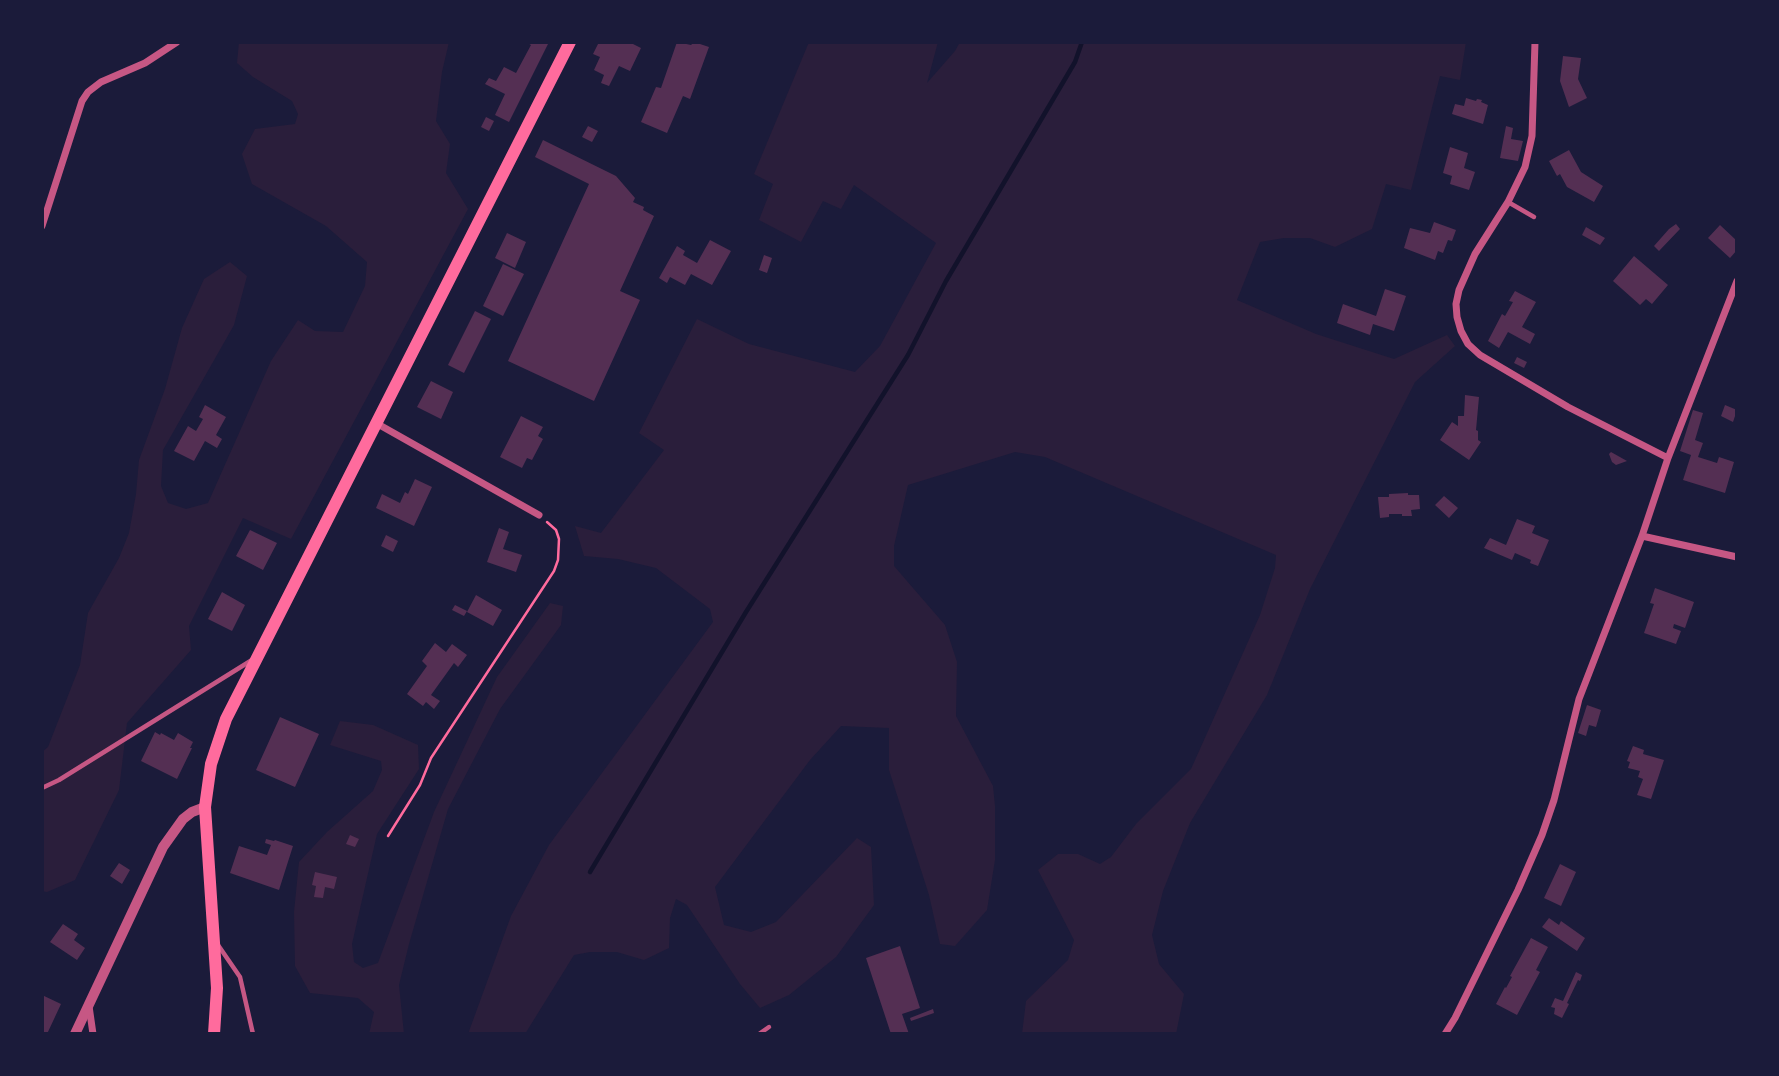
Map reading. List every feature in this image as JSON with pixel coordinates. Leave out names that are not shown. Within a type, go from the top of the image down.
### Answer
[{"type":"main road","points":[[214,1034],[217,988],[205,807],[211,764],[226,719],[570,42]]},
{"type":"street","points":[[42,226],[82,100],[100,82],[145,63],[177,42]]},
{"type":"street","points":[[1535,42],[1532,136],[1525,167],[1508,202],[1475,254],[1459,290],[1456,304],[1461,331],[1468,344],[1480,355],[1568,407],[1668,458]]},
{"type":"street","points":[[1445,1034],[1512,902],[1542,835],[1554,800],[1579,699],[1737,281]]},
{"type":"street","points":[[376,423],[539,515]]},
{"type":"street","points":[[1642,536],[1737,558]]},
{"type":"street","points":[[75,1034],[163,847],[183,819],[205,807]]},
{"type":"street","points":[[89,1006],[93,1034]]},
{"type":"lane","points":[[1508,202],[1534,217]]},
{"type":"lane","points":[[42,788],[258,656]]},
{"type":"lane","points":[[215,940],[240,977],[253,1034]]},
{"type":"lane","points":[[759,1034],[769,1027]]},
{"type":"path","points":[[388,836],[420,785],[431,758],[554,571],[558,560],[559,539],[556,530],[539,515]]},
{"type":"shaded area","points":[[239,42],[449,42],[436,121],[450,144],[446,173],[468,209],[291,539],[243,518],[189,626],[191,650],[127,723],[119,790],[75,880],[47,892],[42,891],[42,752],[48,747],[80,665],[88,613],[119,558],[129,533],[139,460],[165,389],[182,328],[204,279],[230,262],[247,276],[234,325],[163,450],[161,486],[168,503],[186,509],[208,503],[271,361],[298,320],[315,331],[343,332],[365,286],[367,262],[326,226],[252,184],[242,154],[255,129],[295,124],[298,114],[292,101],[253,77],[237,63]]},
{"type":"shaded area","points":[[809,42],[938,42],[927,83],[960,42],[1466,42],[1460,80],[1440,76],[1411,190],[1386,184],[1372,229],[1335,247],[1310,238],[1260,242],[1237,300],[1316,334],[1394,359],[1447,335],[1455,346],[1415,382],[1310,589],[1267,695],[1190,823],[1163,891],[1152,935],[1159,964],[1184,994],[1176,1034],[1022,1034],[1026,1001],[1068,960],[1074,940],[1038,870],[1058,854],[1078,854],[1100,864],[1111,857],[1136,824],[1191,769],[1260,615],[1275,568],[1276,555],[1045,457],[1015,452],[908,485],[894,546],[894,566],[945,625],[957,662],[956,716],[993,786],[995,860],[987,910],[955,946],[940,944],[929,895],[889,770],[889,728],[841,726],[810,760],[715,887],[724,925],[751,932],[776,922],[857,838],[871,847],[874,905],[836,957],[789,995],[760,1008],[740,984],[687,905],[676,899],[670,918],[669,948],[644,960],[617,952],[574,955],[525,1034],[468,1034],[511,916],[549,845],[713,622],[710,609],[656,568],[618,559],[584,556],[575,526],[601,533],[664,450],[639,433],[697,319],[749,344],[855,372],[880,346],[936,243],[854,185],[841,209],[823,201],[801,242],[759,220],[773,184],[754,174]]},
{"type":"shaded area","points":[[550,603],[563,606],[561,625],[500,709],[448,809],[399,985],[404,1034],[369,1034],[374,1012],[358,998],[310,993],[295,966],[294,912],[299,862],[327,832],[373,791],[382,770],[381,761],[330,745],[340,721],[373,725],[418,745],[419,769],[377,834],[352,944],[354,962],[363,968],[378,963],[434,812],[497,677]]},
{"type":"building","points":[[526,42],[549,42],[509,122],[495,115],[505,94],[485,84],[489,78],[496,81],[504,67],[516,73],[531,45]]},
{"type":"building","points":[[599,42],[629,42],[641,48],[630,71],[619,66],[609,86],[601,83],[604,75],[594,70],[600,57],[593,54]]},
{"type":"building","points":[[677,42],[691,45],[694,42],[709,47],[690,99],[683,96],[667,133],[641,122],[656,87],[661,88]]},
{"type":"building","points":[[1563,56],[1581,58],[1578,79],[1587,98],[1569,107],[1560,81]]},
{"type":"building","points":[[1466,98],[1482,100],[1481,102],[1488,105],[1483,124],[1452,114],[1455,104],[1464,106]]},
{"type":"building","points":[[486,117],[494,121],[489,131],[481,127]]},
{"type":"building","points":[[588,126],[598,131],[592,142],[582,137]]},
{"type":"building","points":[[1506,126],[1513,128],[1511,139],[1523,141],[1518,161],[1500,158]]},
{"type":"building","points":[[543,140],[616,176],[635,198],[633,202],[654,216],[620,291],[640,300],[594,401],[508,361],[589,184],[535,157]]},
{"type":"building","points":[[1450,147],[1468,153],[1464,168],[1475,172],[1469,190],[1450,184],[1452,176],[1443,173]]},
{"type":"building","points":[[1569,150],[1581,172],[1603,186],[1594,202],[1567,187],[1549,161]]},
{"type":"building","points":[[1434,222],[1456,230],[1452,241],[1448,240],[1443,253],[1438,251],[1435,260],[1404,248],[1410,228],[1430,233]]},
{"type":"building","points":[[1676,224],[1680,229],[1659,251],[1654,246]]},
{"type":"building","points":[[1720,225],[1737,241],[1737,250],[1730,258],[1708,238]]},
{"type":"building","points":[[1586,227],[1605,238],[1600,245],[1582,235]]},
{"type":"building","points":[[507,233],[526,242],[515,268],[495,258]]},
{"type":"building","points":[[710,240],[731,251],[712,285],[691,274],[685,285],[670,277],[667,283],[659,278],[677,246],[685,251],[683,255],[697,263]]},
{"type":"building","points":[[764,255],[772,258],[767,273],[759,270]]},
{"type":"building","points":[[1634,256],[1668,285],[1652,304],[1646,299],[1640,305],[1613,281]]},
{"type":"building","points":[[503,264],[524,274],[503,316],[483,306]]},
{"type":"building","points":[[1385,289],[1406,296],[1394,331],[1373,324],[1370,335],[1337,323],[1343,304],[1376,316]]},
{"type":"building","points":[[1515,291],[1536,302],[1522,327],[1535,334],[1530,344],[1508,332],[1499,348],[1488,341],[1502,314],[1505,316],[1513,302],[1509,301]]},
{"type":"building","points":[[475,311],[491,319],[464,373],[448,365]]},
{"type":"building","points":[[1517,357],[1527,362],[1524,368],[1514,363]]},
{"type":"building","points":[[431,381],[453,392],[441,419],[417,407]]},
{"type":"building","points":[[1465,395],[1479,397],[1476,430],[1481,442],[1469,460],[1440,440],[1452,422],[1458,426],[1458,416],[1464,416]]},
{"type":"building","points":[[205,405],[226,417],[216,435],[222,439],[217,448],[205,441],[194,461],[174,451],[188,426],[196,431],[203,419],[199,417]]},
{"type":"building","points":[[1725,405],[1737,410],[1733,422],[1721,416]]},
{"type":"building","points":[[1693,410],[1703,413],[1695,440],[1703,443],[1698,457],[1717,463],[1719,457],[1734,462],[1725,493],[1683,480],[1691,455],[1680,451]]},
{"type":"building","points":[[521,416],[543,427],[538,436],[543,439],[532,460],[527,458],[522,468],[500,457]]},
{"type":"building","points":[[1611,452],[1627,461],[1616,465],[1612,462],[1609,454]]},
{"type":"building","points":[[415,479],[432,487],[414,526],[376,508],[382,494],[400,503]]},
{"type":"building","points":[[1408,493],[1419,495],[1420,509],[1411,510],[1412,516],[1389,514],[1389,517],[1380,518],[1378,497]]},
{"type":"building","points":[[1444,496],[1458,508],[1449,518],[1435,505]]},
{"type":"building","points":[[1517,519],[1535,526],[1532,533],[1549,540],[1538,566],[1515,553],[1512,560],[1484,548],[1490,538],[1506,545]]},
{"type":"building","points":[[499,528],[509,532],[503,549],[522,555],[516,572],[487,562]]},
{"type":"building","points":[[250,530],[277,543],[263,570],[236,556]]},
{"type":"building","points":[[386,535],[398,541],[393,552],[381,546]]},
{"type":"building","points":[[1655,588],[1694,602],[1685,628],[1674,624],[1673,628],[1681,631],[1676,644],[1644,633],[1654,604],[1650,603]]},
{"type":"building","points":[[222,592],[245,605],[232,631],[208,619]]},
{"type":"building","points":[[476,595],[502,610],[493,626],[467,612]]},
{"type":"building","points":[[455,605],[467,611],[464,616],[452,610]]},
{"type":"building","points":[[435,643],[446,652],[452,644],[467,655],[458,667],[454,663],[431,695],[440,701],[434,709],[426,702],[423,706],[407,694],[427,666],[422,661]]},
{"type":"building","points":[[1587,705],[1601,710],[1596,727],[1589,725],[1586,736],[1578,733]]},
{"type":"building","points":[[280,717],[319,734],[295,787],[256,770]]},
{"type":"building","points":[[155,732],[174,740],[178,733],[193,742],[177,779],[141,761]]},
{"type":"building","points":[[1633,746],[1644,750],[1643,754],[1664,760],[1651,799],[1637,795],[1643,779],[1638,777],[1640,771],[1628,768],[1630,762],[1627,761]]},
{"type":"building","points":[[350,835],[359,839],[355,847],[346,844]]},
{"type":"building","points":[[266,839],[293,846],[279,890],[230,873],[239,846],[267,855],[271,845],[265,843]]},
{"type":"building","points":[[119,863],[130,870],[122,884],[110,876]]},
{"type":"building","points":[[1560,864],[1576,872],[1561,906],[1544,898]]},
{"type":"building","points":[[315,872],[337,877],[334,889],[325,887],[323,898],[314,897],[316,886],[312,885]]},
{"type":"building","points":[[1549,918],[1559,925],[1561,921],[1585,938],[1577,951],[1542,927]]},
{"type":"building","points":[[63,924],[78,934],[74,940],[85,948],[77,960],[50,942]]},
{"type":"building","points":[[1531,938],[1548,947],[1536,970],[1540,972],[1517,1015],[1496,1004]]},
{"type":"building","points":[[900,946],[920,1008],[902,1014],[909,1034],[891,1034],[866,958]]},
{"type":"building","points":[[1576,972],[1582,975],[1562,1018],[1554,1014],[1555,1008],[1551,1007],[1555,998],[1563,1001]]},
{"type":"building","points":[[42,995],[61,1004],[47,1034],[42,1034]]},
{"type":"building","points":[[933,1009],[934,1013],[911,1021],[910,1018]]},
{"type":"waterway","points":[[590,872],[746,612],[908,355],[946,281],[1075,62],[1082,42]]}]
